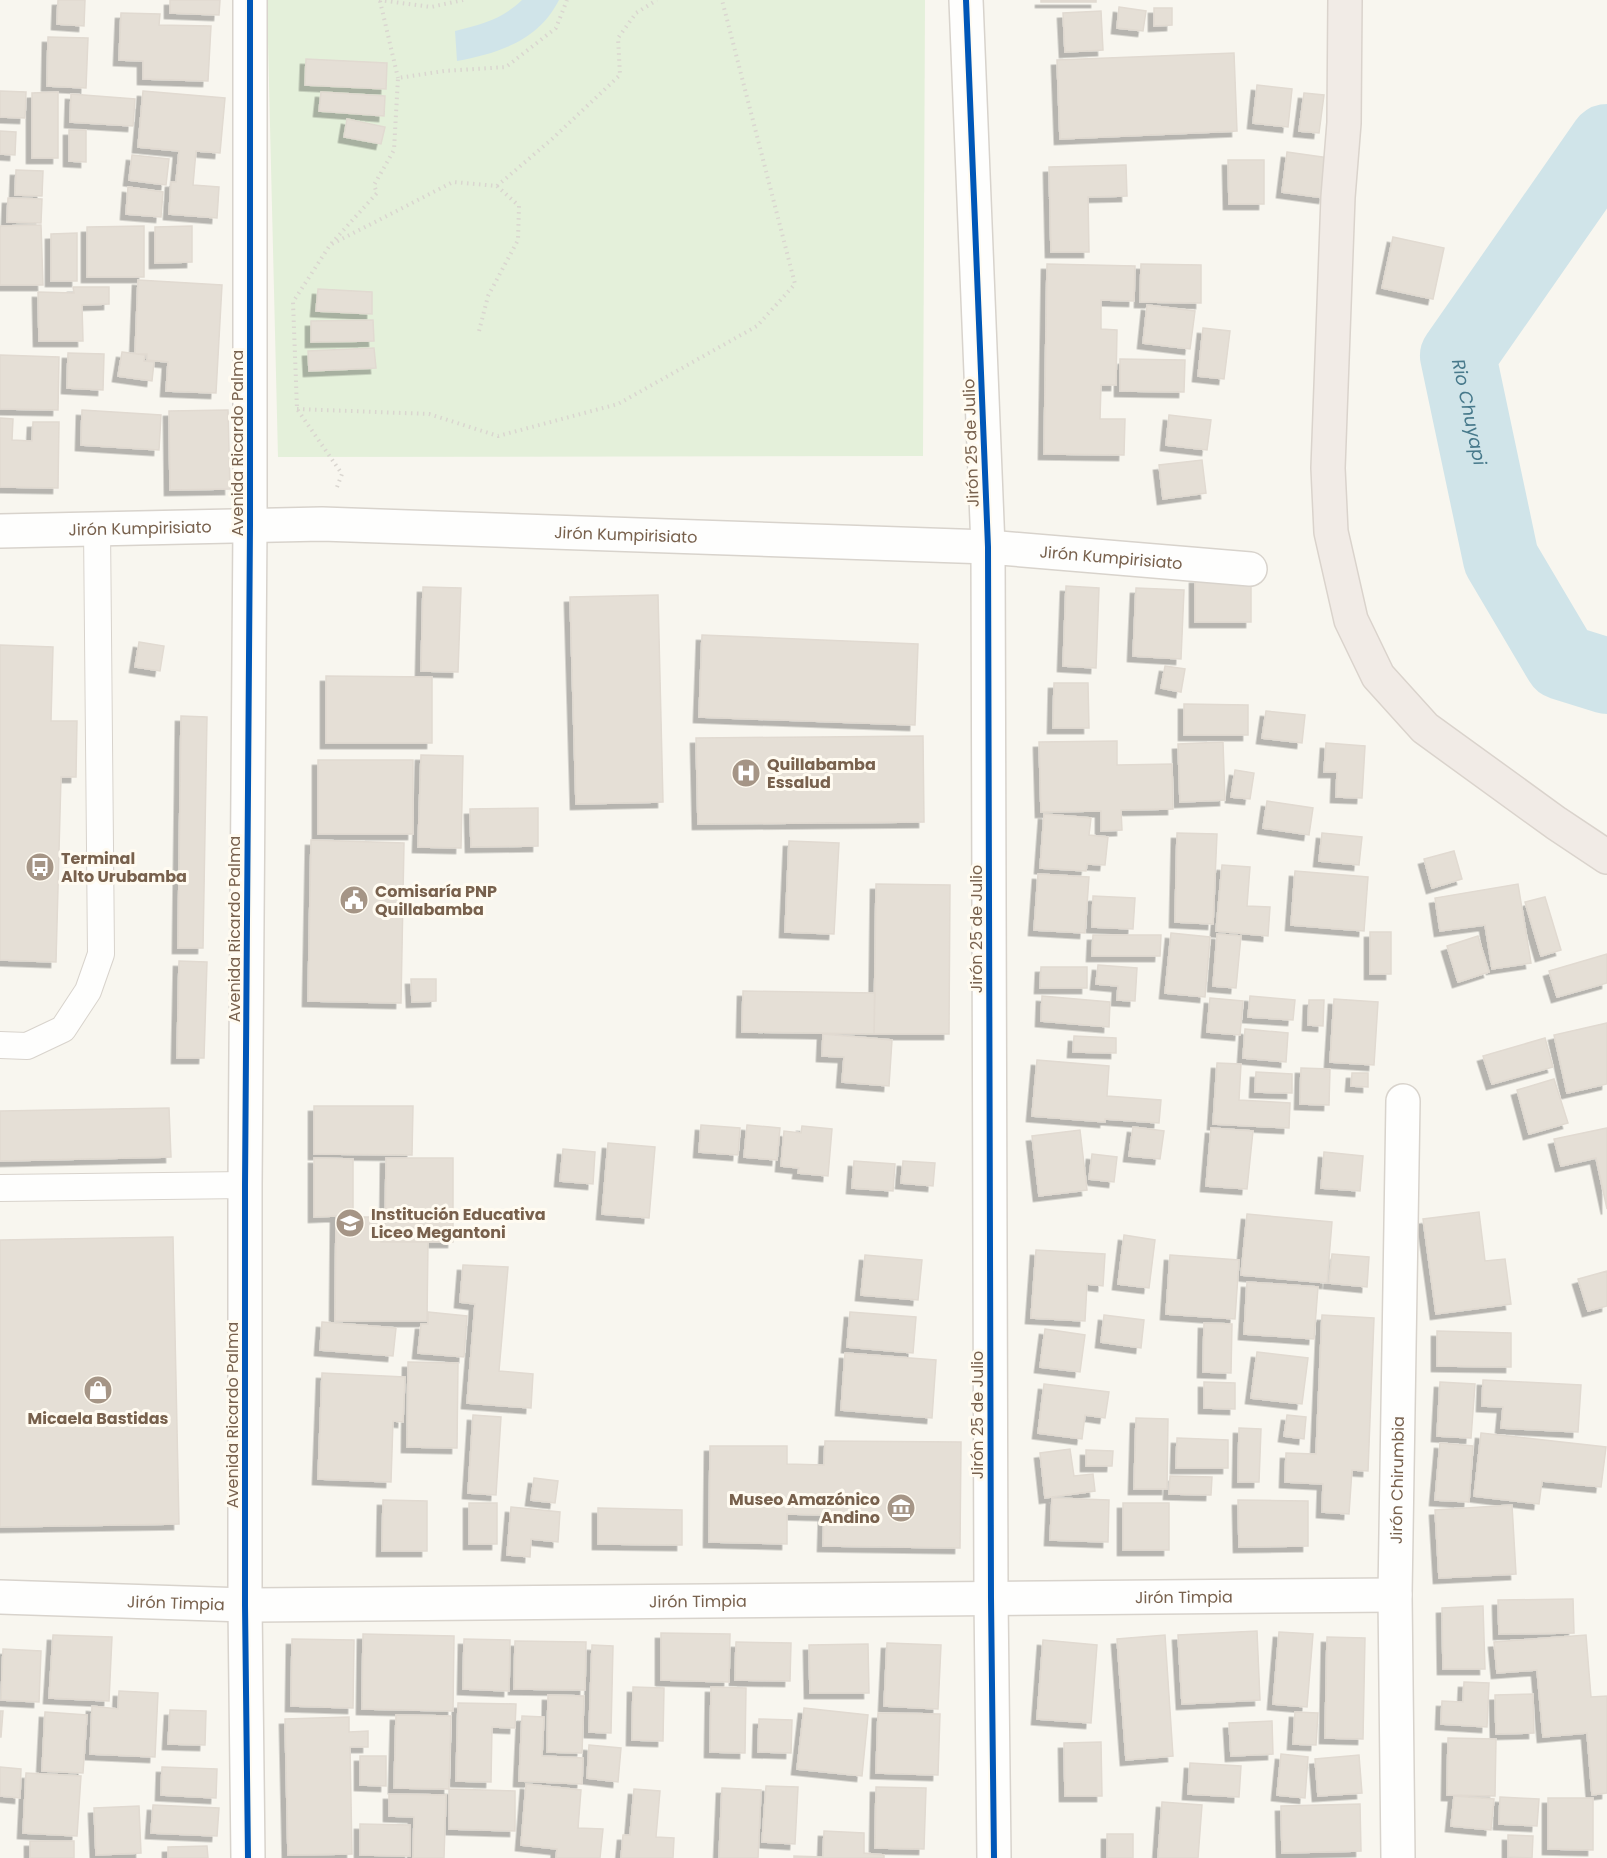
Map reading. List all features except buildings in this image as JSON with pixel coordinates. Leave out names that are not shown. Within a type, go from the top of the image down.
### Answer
[{"type":"highway","points":[[1345,0],[1344,123],[1338,197],[1328,468],[1331,532],[1351,620],[1378,676],[1425,728],[1607,857]]},
{"type":"street","name":"Avenida Ricardo Palma","points":[[248,1858],[245,1605],[245,1185],[250,525],[250,0]]},
{"type":"street","name":"Jirón 25 de Julio","points":[[966,0],[988,547],[991,1599],[994,1858]]},
{"type":"street","name":"Jirón Kumpirisiato","points":[[0,531],[322,524],[988,547],[1250,568]]},
{"type":"street","name":"Jirón Chirumbia","points":[[1398,1858],[1395,1595],[1403,1101]]},
{"type":"street","name":"Jirón Timpia","points":[[0,1597],[245,1605],[1395,1595]]},
{"type":"lane","points":[[0,1045],[27,1046],[63,1029],[88,991],[101,954],[97,528]]},
{"type":"lane","points":[[0,1188],[245,1185]]},
{"type":"path","points":[[322,524],[342,474],[297,409],[293,302],[330,245],[378,194],[374,185],[394,150],[398,78],[379,0],[430,7],[463,0]]},
{"type":"path","points":[[398,78],[444,71],[506,67],[556,28],[567,0]]},
{"type":"path","points":[[497,186],[552,139],[620,75],[618,38],[636,13],[657,0]]},
{"type":"path","points":[[297,409],[429,414],[498,436],[618,404],[757,326],[795,284],[722,0]]},
{"type":"path","points":[[330,245],[453,182],[497,186],[519,206],[518,240],[488,296],[478,335]]},
{"type":"green space","points":[[267,0],[925,0],[923,456],[278,457]]},
{"type":"shaded area","points":[[522,0],[559,0],[540,26],[516,43],[488,54],[457,61],[455,31],[499,17]]},
{"type":"waterway","name":"Rio Chuyapi","points":[[1607,142],[1458,356],[1501,559],[1562,662],[1607,676]]},
{"type":"cycle path","points":[[248,1858],[245,1605],[245,1185],[250,525],[250,0]]},
{"type":"cycle path","points":[[966,0],[988,547],[991,1598],[994,1858]]},
{"type":"place","name":"Quillabamba Essalud","points":[[746,773]]},
{"type":"place","name":"Terminal Alto Urubamba","points":[[40,867]]},
{"type":"place","name":"Comisaría PNP Quillabamba","points":[[354,900]]},
{"type":"place","name":"Institución Educativa Liceo Megantoni","points":[[350,1223]]},
{"type":"place","name":"Micaela Bastidas","points":[[98,1390]]},
{"type":"place","name":"Museo Amazónico Andino","points":[[901,1508]]}]
